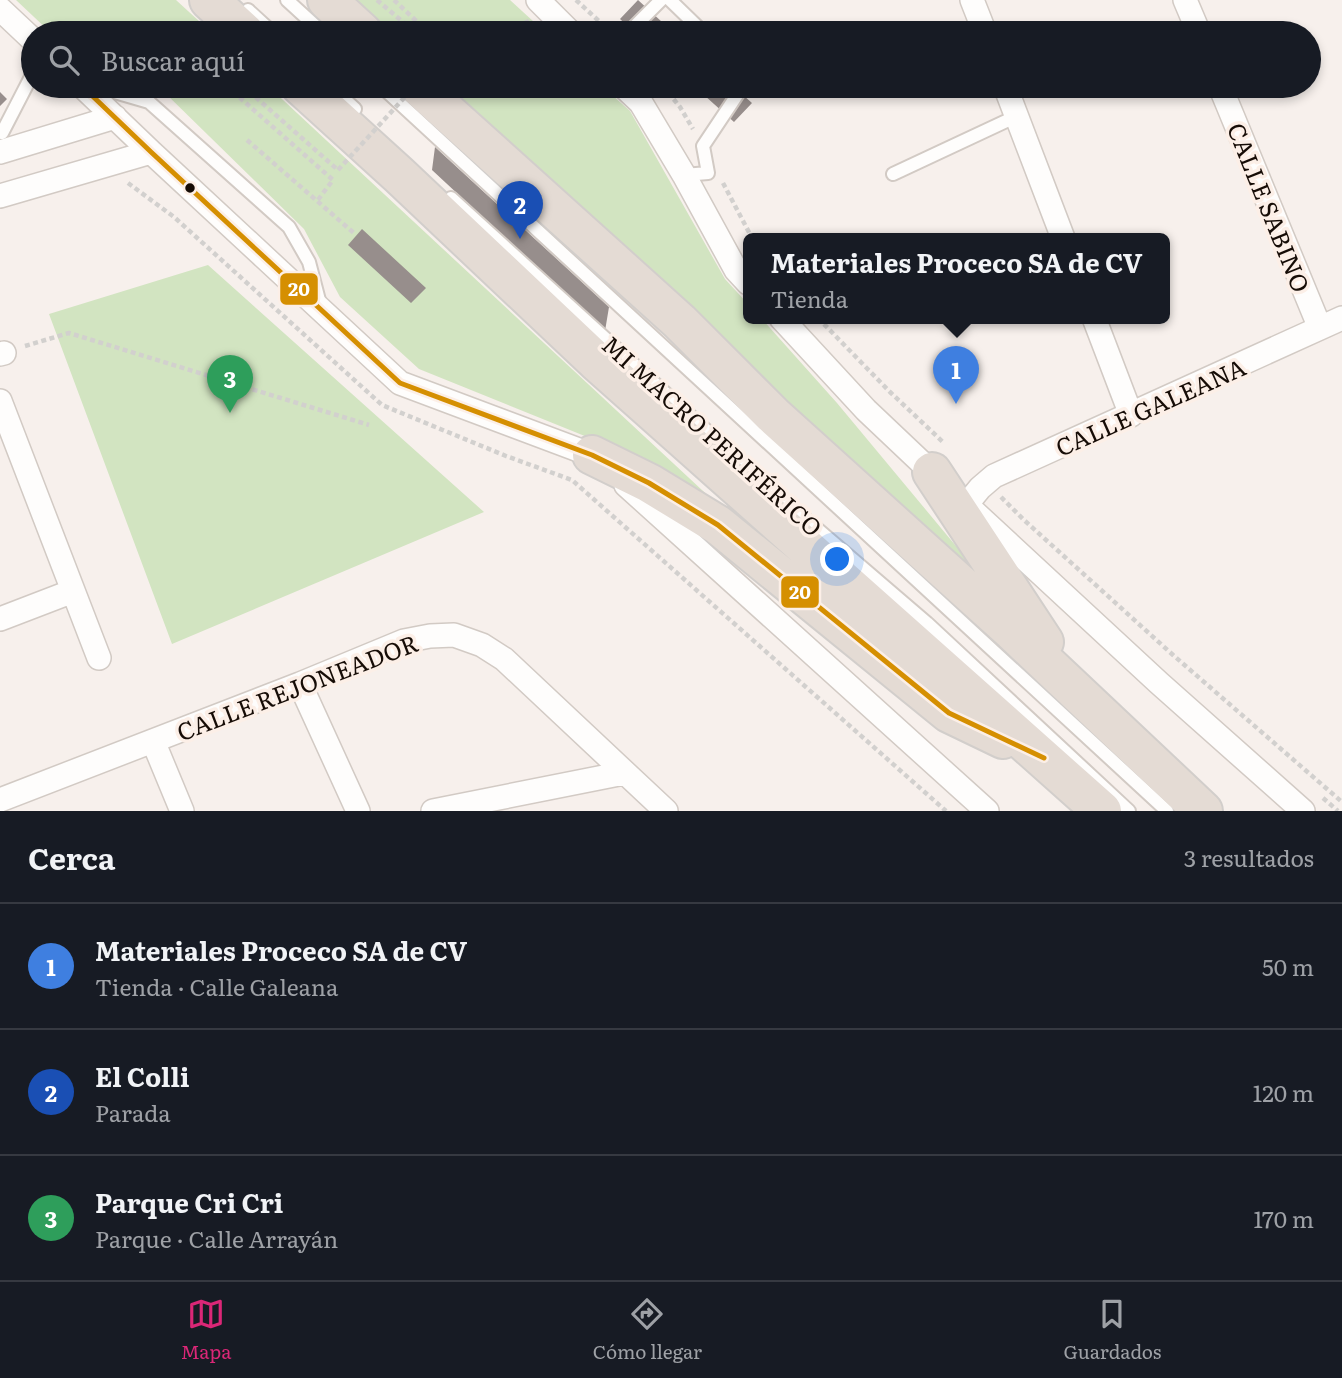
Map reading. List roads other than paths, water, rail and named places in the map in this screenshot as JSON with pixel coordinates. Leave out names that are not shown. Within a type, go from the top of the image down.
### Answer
[{"type":"highway","points":[[209,0],[231,21]]},
{"type":"highway","points":[[327,0],[350,21]]},
{"type":"highway","points":[[314,98],[596,361],[1102,811]]},
{"type":"highway","points":[[429,98],[680,322],[773,415],[1000,621],[1203,811]]},
{"type":"highway","points":[[592,455],[649,483],[718,525],[949,713],[1044,758]]},
{"type":"highway","points":[[940,459],[1080,696]]},
{"type":"street","points":[[538,0],[559,21]]},
{"type":"street","points":[[972,0],[980,21]]},
{"type":"street","points":[[1185,0],[1194,21]]},
{"type":"street","points":[[0,9],[21,29]]},
{"type":"street","points":[[95,98],[400,383],[592,455],[987,811]]},
{"type":"street","points":[[636,98],[684,175],[736,270],[743,278]]},
{"type":"street","points":[[1010,98],[1061,233]]},
{"type":"street","name":"CALLE SABINO","points":[[1225,98],[1320,328]]},
{"type":"street","points":[[5,141],[115,117]]},
{"type":"street","points":[[0,196],[151,152]]},
{"type":"street","name":"CALLE GALEANA","points":[[966,505],[994,477],[1342,318]]},
{"type":"street","points":[[786,324],[866,411],[940,459],[966,505],[1303,811]]},
{"type":"street","points":[[1096,324],[1131,415]]},
{"type":"street","points":[[0,401],[99,658]]},
{"type":"street","points":[[0,619],[73,591]]},
{"type":"street","name":"CALLE REJONEADOR","points":[[0,800],[404,641],[454,635],[482,645],[504,659],[666,811]]},
{"type":"street","points":[[300,684],[358,811]]},
{"type":"street","points":[[153,741],[182,811]]},
{"type":"street","points":[[433,811],[624,773]]},
{"type":"lane","points":[[237,0],[260,21]]},
{"type":"lane","points":[[287,0],[310,21]]},
{"type":"lane","points":[[640,21],[661,0]]},
{"type":"lane","points":[[670,0],[692,21]]},
{"type":"lane","points":[[5,141],[23,98]]},
{"type":"lane","points":[[135,98],[149,102],[289,227],[309,262],[321,308]]},
{"type":"lane","points":[[343,98],[368,122]]},
{"type":"lane","name":"MI MACRO PERIFÉRICO","points":[[394,98],[1167,811]]},
{"type":"lane","points":[[684,175],[708,173],[703,146],[735,98]]},
{"type":"lane","points":[[892,174],[1017,116]]},
{"type":"lane","name":"MI MACRO PERIFÉRICO","points":[[437,185],[773,491],[927,623],[1129,811]]},
{"type":"place","name":"El Colli","points":[[520,239]]},
{"type":"place","name":"Materiales Proceco SA de CV","points":[[956,404]]},
{"type":"place","name":"Parque Cri Cri","points":[[230,413]]}]
